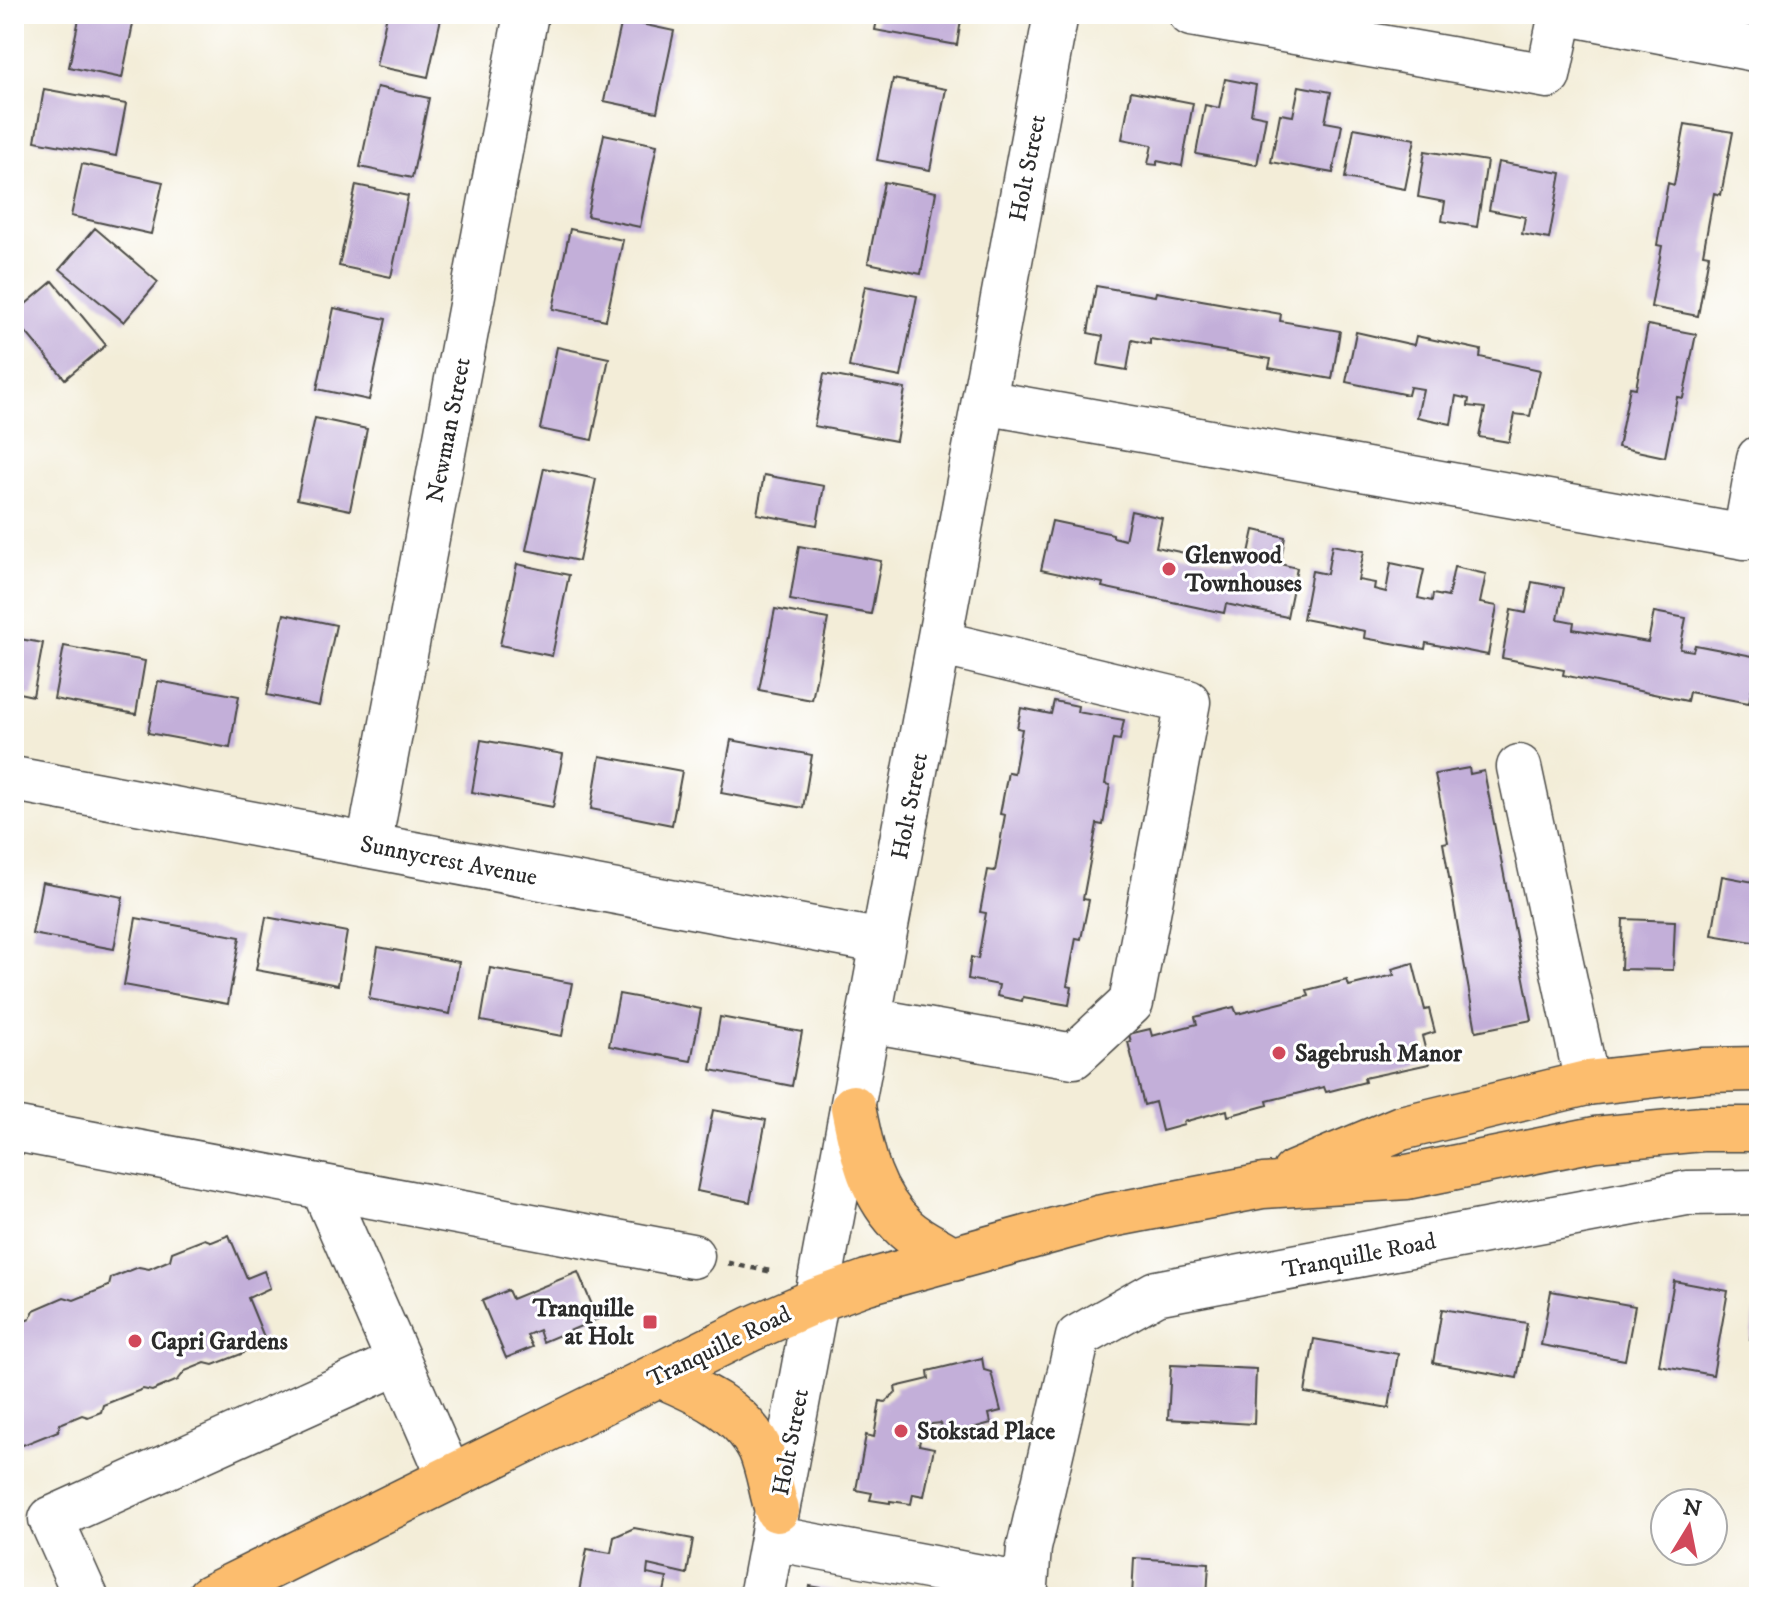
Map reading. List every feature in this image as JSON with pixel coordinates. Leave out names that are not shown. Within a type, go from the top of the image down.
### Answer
[{"type":"main road","name":"Tranquille Road","points":[[1263,1186],[1401,1128],[1587,1083],[1702,1070],[1759,1069]]},
{"type":"main road","points":[[853,1107],[870,1178],[881,1201],[908,1230],[953,1259]]},
{"type":"main road","name":"Tranquille Road","points":[[209,1597],[751,1329],[867,1282],[1102,1217],[1263,1186],[1407,1177],[1595,1139],[1702,1129],[1759,1129]]},
{"type":"main road","points":[[659,1375],[707,1396],[745,1426],[760,1450],[774,1524]]},
{"type":"street","name":"Newman Street","points":[[369,845],[526,14]]},
{"type":"street","name":"Holt Street","points":[[761,1597],[1056,14]]},
{"type":"street","points":[[1191,14],[1548,76],[1561,14]]},
{"type":"street","points":[[1572,14],[1759,50]]},
{"type":"street","points":[[984,402],[1745,537],[1759,458]]},
{"type":"street","points":[[869,1020],[1074,1056],[1131,1003],[1177,762],[1188,702],[939,643]]},
{"type":"street","points":[[1519,767],[1587,1083]]},
{"type":"street","name":"Sunnycrest Avenue","points":[[14,779],[883,942]]},
{"type":"street","points":[[14,1129],[692,1256]]},
{"type":"street","points":[[323,1188],[450,1478]]},
{"type":"street","name":"Tranquille Road","points":[[1024,1591],[1029,1548],[1078,1337],[1156,1293],[1687,1193],[1759,1192]]},
{"type":"street","points":[[86,1597],[51,1519],[399,1362]]},
{"type":"street","points":[[774,1524],[1024,1591]]},
{"type":"building","points":[[80,14],[135,14],[122,78],[69,67]]},
{"type":"building","points":[[387,14],[442,14],[428,77],[376,66]]},
{"type":"building","points":[[878,14],[962,14],[957,45],[875,30]]},
{"type":"building","points":[[622,20],[674,31],[657,112],[604,101]]},
{"type":"building","points":[[893,79],[946,89],[930,170],[877,160]]},
{"type":"building","points":[[1225,79],[1256,85],[1251,114],[1266,117],[1257,165],[1196,154],[1205,105],[1219,108]]},
{"type":"building","points":[[1299,86],[1331,92],[1325,122],[1342,125],[1333,173],[1271,162],[1280,114],[1293,116]]},
{"type":"building","points":[[377,87],[429,98],[412,178],[360,167]]},
{"type":"building","points":[[44,89],[126,104],[116,156],[35,141]]},
{"type":"building","points":[[1131,91],[1193,103],[1182,166],[1157,161],[1157,165],[1148,164],[1152,145],[1122,139]]},
{"type":"building","points":[[1685,124],[1733,132],[1721,195],[1714,193],[1703,254],[1709,255],[1698,316],[1651,307],[1662,246],[1657,245],[1668,183],[1674,185]]},
{"type":"building","points":[[1354,128],[1415,139],[1405,189],[1345,178]]},
{"type":"building","points":[[604,134],[657,145],[640,227],[587,216]]},
{"type":"building","points":[[1425,151],[1487,161],[1477,227],[1442,221],[1445,202],[1418,197]]},
{"type":"building","points":[[1498,162],[1561,173],[1549,239],[1522,234],[1525,217],[1489,210]]},
{"type":"building","points":[[82,164],[163,182],[151,234],[71,216]]},
{"type":"building","points":[[884,182],[936,192],[921,274],[868,263]]},
{"type":"building","points":[[356,185],[408,196],[391,277],[339,266]]},
{"type":"building","points":[[95,228],[158,282],[124,322],[60,269]]},
{"type":"building","points":[[570,229],[623,240],[606,320],[553,309]]},
{"type":"building","points":[[53,281],[106,345],[65,379],[14,318],[14,314]]},
{"type":"building","points":[[865,286],[917,296],[901,377],[849,367]]},
{"type":"building","points":[[1096,286],[1155,296],[1156,292],[1281,314],[1280,321],[1340,331],[1332,379],[1269,368],[1271,359],[1150,339],[1150,344],[1132,340],[1127,370],[1098,365],[1103,336],[1088,333]]},
{"type":"building","points":[[334,308],[386,319],[369,400],[317,389]]},
{"type":"building","points":[[1648,325],[1696,334],[1683,398],[1677,397],[1665,457],[1618,447],[1630,387],[1636,388]]},
{"type":"building","points":[[1356,332],[1414,345],[1416,336],[1481,350],[1480,357],[1540,370],[1530,416],[1515,414],[1509,442],[1479,437],[1485,408],[1468,406],[1469,399],[1456,396],[1451,424],[1417,417],[1423,389],[1410,387],[1408,395],[1346,382]]},
{"type":"building","points":[[557,347],[609,358],[592,440],[540,429]]},
{"type":"building","points":[[14,367],[23,401],[14,403]]},
{"type":"building","points":[[824,374],[905,389],[896,441],[814,426]]},
{"type":"building","points":[[315,418],[367,429],[350,510],[297,499]]},
{"type":"building","points":[[544,468],[596,479],[579,561],[526,550]]},
{"type":"building","points":[[764,475],[824,486],[817,525],[757,514]]},
{"type":"building","name":"Glenwood Townhouses","points":[[1131,511],[1162,518],[1156,547],[1232,563],[1233,554],[1248,558],[1254,530],[1285,537],[1280,564],[1297,568],[1287,617],[1226,604],[1224,613],[1102,587],[1103,583],[1041,570],[1052,521],[1113,534],[1113,537],[1125,540]]},
{"type":"building","name":"Glenwood Townhouses","points":[[1332,545],[1364,551],[1358,580],[1375,583],[1374,589],[1386,592],[1391,563],[1424,570],[1418,598],[1432,601],[1433,594],[1448,597],[1454,567],[1486,574],[1480,603],[1497,606],[1488,655],[1426,643],[1425,649],[1364,638],[1365,631],[1303,619],[1312,571],[1327,574]]},
{"type":"building","points":[[799,546],[881,561],[871,614],[790,600]]},
{"type":"building","points":[[517,564],[569,575],[552,656],[500,645]]},
{"type":"building","points":[[1532,582],[1564,588],[1558,619],[1574,622],[1573,629],[1648,642],[1654,612],[1686,618],[1680,649],[1693,651],[1695,645],[1758,657],[1749,703],[1689,692],[1687,701],[1563,675],[1564,670],[1502,658],[1511,610],[1526,613]]},
{"type":"building","points":[[775,609],[828,619],[812,700],[759,690]]},
{"type":"building","points":[[284,614],[336,625],[319,706],[267,695]]},
{"type":"building","points":[[14,638],[43,643],[33,696],[14,692]]},
{"type":"building","points":[[64,646],[145,661],[136,714],[54,699]]},
{"type":"building","points":[[158,681],[239,696],[230,748],[148,733]]},
{"type":"building","points":[[1054,701],[1078,706],[1077,712],[1124,720],[1120,740],[1113,739],[1105,784],[1110,785],[1103,825],[1097,824],[1083,899],[1089,900],[1081,939],[1076,938],[1067,986],[1072,987],[1069,1005],[997,996],[999,985],[968,979],[971,957],[978,959],[986,913],[980,912],[988,870],[995,871],[1005,815],[1000,814],[1008,772],[1014,773],[1022,729],[1017,728],[1021,708],[1051,714]]},
{"type":"building","points":[[481,740],[563,754],[553,807],[472,792]]},
{"type":"building","points":[[731,740],[812,755],[803,808],[721,793]]},
{"type":"building","points":[[600,756],[682,771],[672,825],[591,809]]},
{"type":"building","points":[[1469,768],[1470,774],[1484,771],[1532,1020],[1476,1031],[1443,843],[1448,842],[1435,774]]},
{"type":"building","points":[[1722,876],[1759,883],[1759,943],[1712,935]]},
{"type":"building","points":[[42,882],[123,897],[114,949],[32,934]]},
{"type":"building","points":[[266,917],[347,932],[338,985],[256,970]]},
{"type":"building","points":[[136,918],[240,937],[228,1004],[124,985]]},
{"type":"building","points":[[1623,919],[1675,921],[1673,970],[1621,969]]},
{"type":"building","points":[[378,947],[459,962],[450,1014],[369,999]]},
{"type":"building","name":"Sagebrush Manor","points":[[1413,963],[1425,1010],[1429,1009],[1435,1032],[1422,1036],[1429,1064],[1364,1078],[1365,1082],[1326,1092],[1324,1087],[1267,1101],[1268,1105],[1228,1116],[1227,1110],[1162,1131],[1155,1102],[1144,1105],[1128,1042],[1131,1042],[1129,1034],[1150,1029],[1152,1036],[1197,1024],[1195,1017],[1234,1007],[1237,1014],[1309,996],[1307,990],[1347,980],[1349,986],[1394,975],[1392,969]]},
{"type":"building","points":[[490,968],[572,983],[562,1036],[481,1021]]},
{"type":"building","points":[[619,994],[701,1009],[691,1061],[609,1046]]},
{"type":"building","points":[[720,1017],[802,1032],[792,1086],[711,1070]]},
{"type":"building","points":[[713,1110],[766,1120],[750,1202],[697,1191]]},
{"type":"building","name":"Capri Gardens","points":[[229,1235],[247,1278],[264,1271],[270,1288],[248,1298],[264,1337],[248,1344],[244,1353],[213,1365],[205,1363],[185,1371],[178,1380],[152,1391],[143,1389],[103,1405],[101,1412],[88,1417],[82,1415],[60,1424],[58,1431],[23,1445],[14,1441],[14,1325],[30,1319],[34,1310],[64,1297],[74,1300],[109,1286],[111,1278],[139,1267],[149,1269],[170,1260],[172,1252],[205,1239],[212,1242]]},
{"type":"building","points":[[578,1272],[598,1319],[543,1342],[539,1330],[527,1335],[533,1347],[506,1358],[482,1301],[508,1290],[512,1299]]},
{"type":"building","points":[[1674,1281],[1728,1291],[1713,1375],[1659,1365]]},
{"type":"building","points":[[1551,1291],[1635,1306],[1625,1360],[1541,1345]]},
{"type":"building","points":[[1759,1299],[1759,1341],[1750,1340]]},
{"type":"building","points":[[1442,1309],[1527,1323],[1517,1378],[1433,1363]]},
{"type":"building","points":[[1314,1339],[1398,1354],[1389,1408],[1305,1393]]},
{"type":"building","name":"Stokstad Place","points":[[982,1358],[984,1370],[991,1372],[1001,1411],[989,1414],[991,1423],[944,1436],[941,1423],[932,1424],[921,1435],[919,1445],[934,1448],[924,1496],[913,1494],[911,1504],[890,1503],[870,1500],[872,1493],[856,1490],[866,1435],[874,1437],[880,1401],[885,1402],[896,1392],[895,1387],[929,1379],[928,1371]]},
{"type":"building","points":[[1171,1365],[1256,1369],[1254,1424],[1168,1419]]},
{"type":"building","points":[[634,1528],[693,1539],[687,1574],[648,1565],[647,1574],[667,1578],[663,1597],[578,1597],[587,1549],[611,1553],[614,1537]]},
{"type":"building","points":[[1134,1558],[1209,1563],[1207,1597],[1132,1597]]},
{"type":"building","points":[[810,1586],[838,1591],[837,1597],[808,1597]]},
{"type":"place","name":"Glenwood Townhouses","points":[[1169,569]]},
{"type":"place","name":"Sagebrush Manor","points":[[1279,1053]]},
{"type":"place","name":"Tranquille at Holt","points":[[650,1322]]},
{"type":"place","name":"Capri Gardens","points":[[135,1341]]},
{"type":"place","name":"Stokstad Place","points":[[901,1431]]}]
